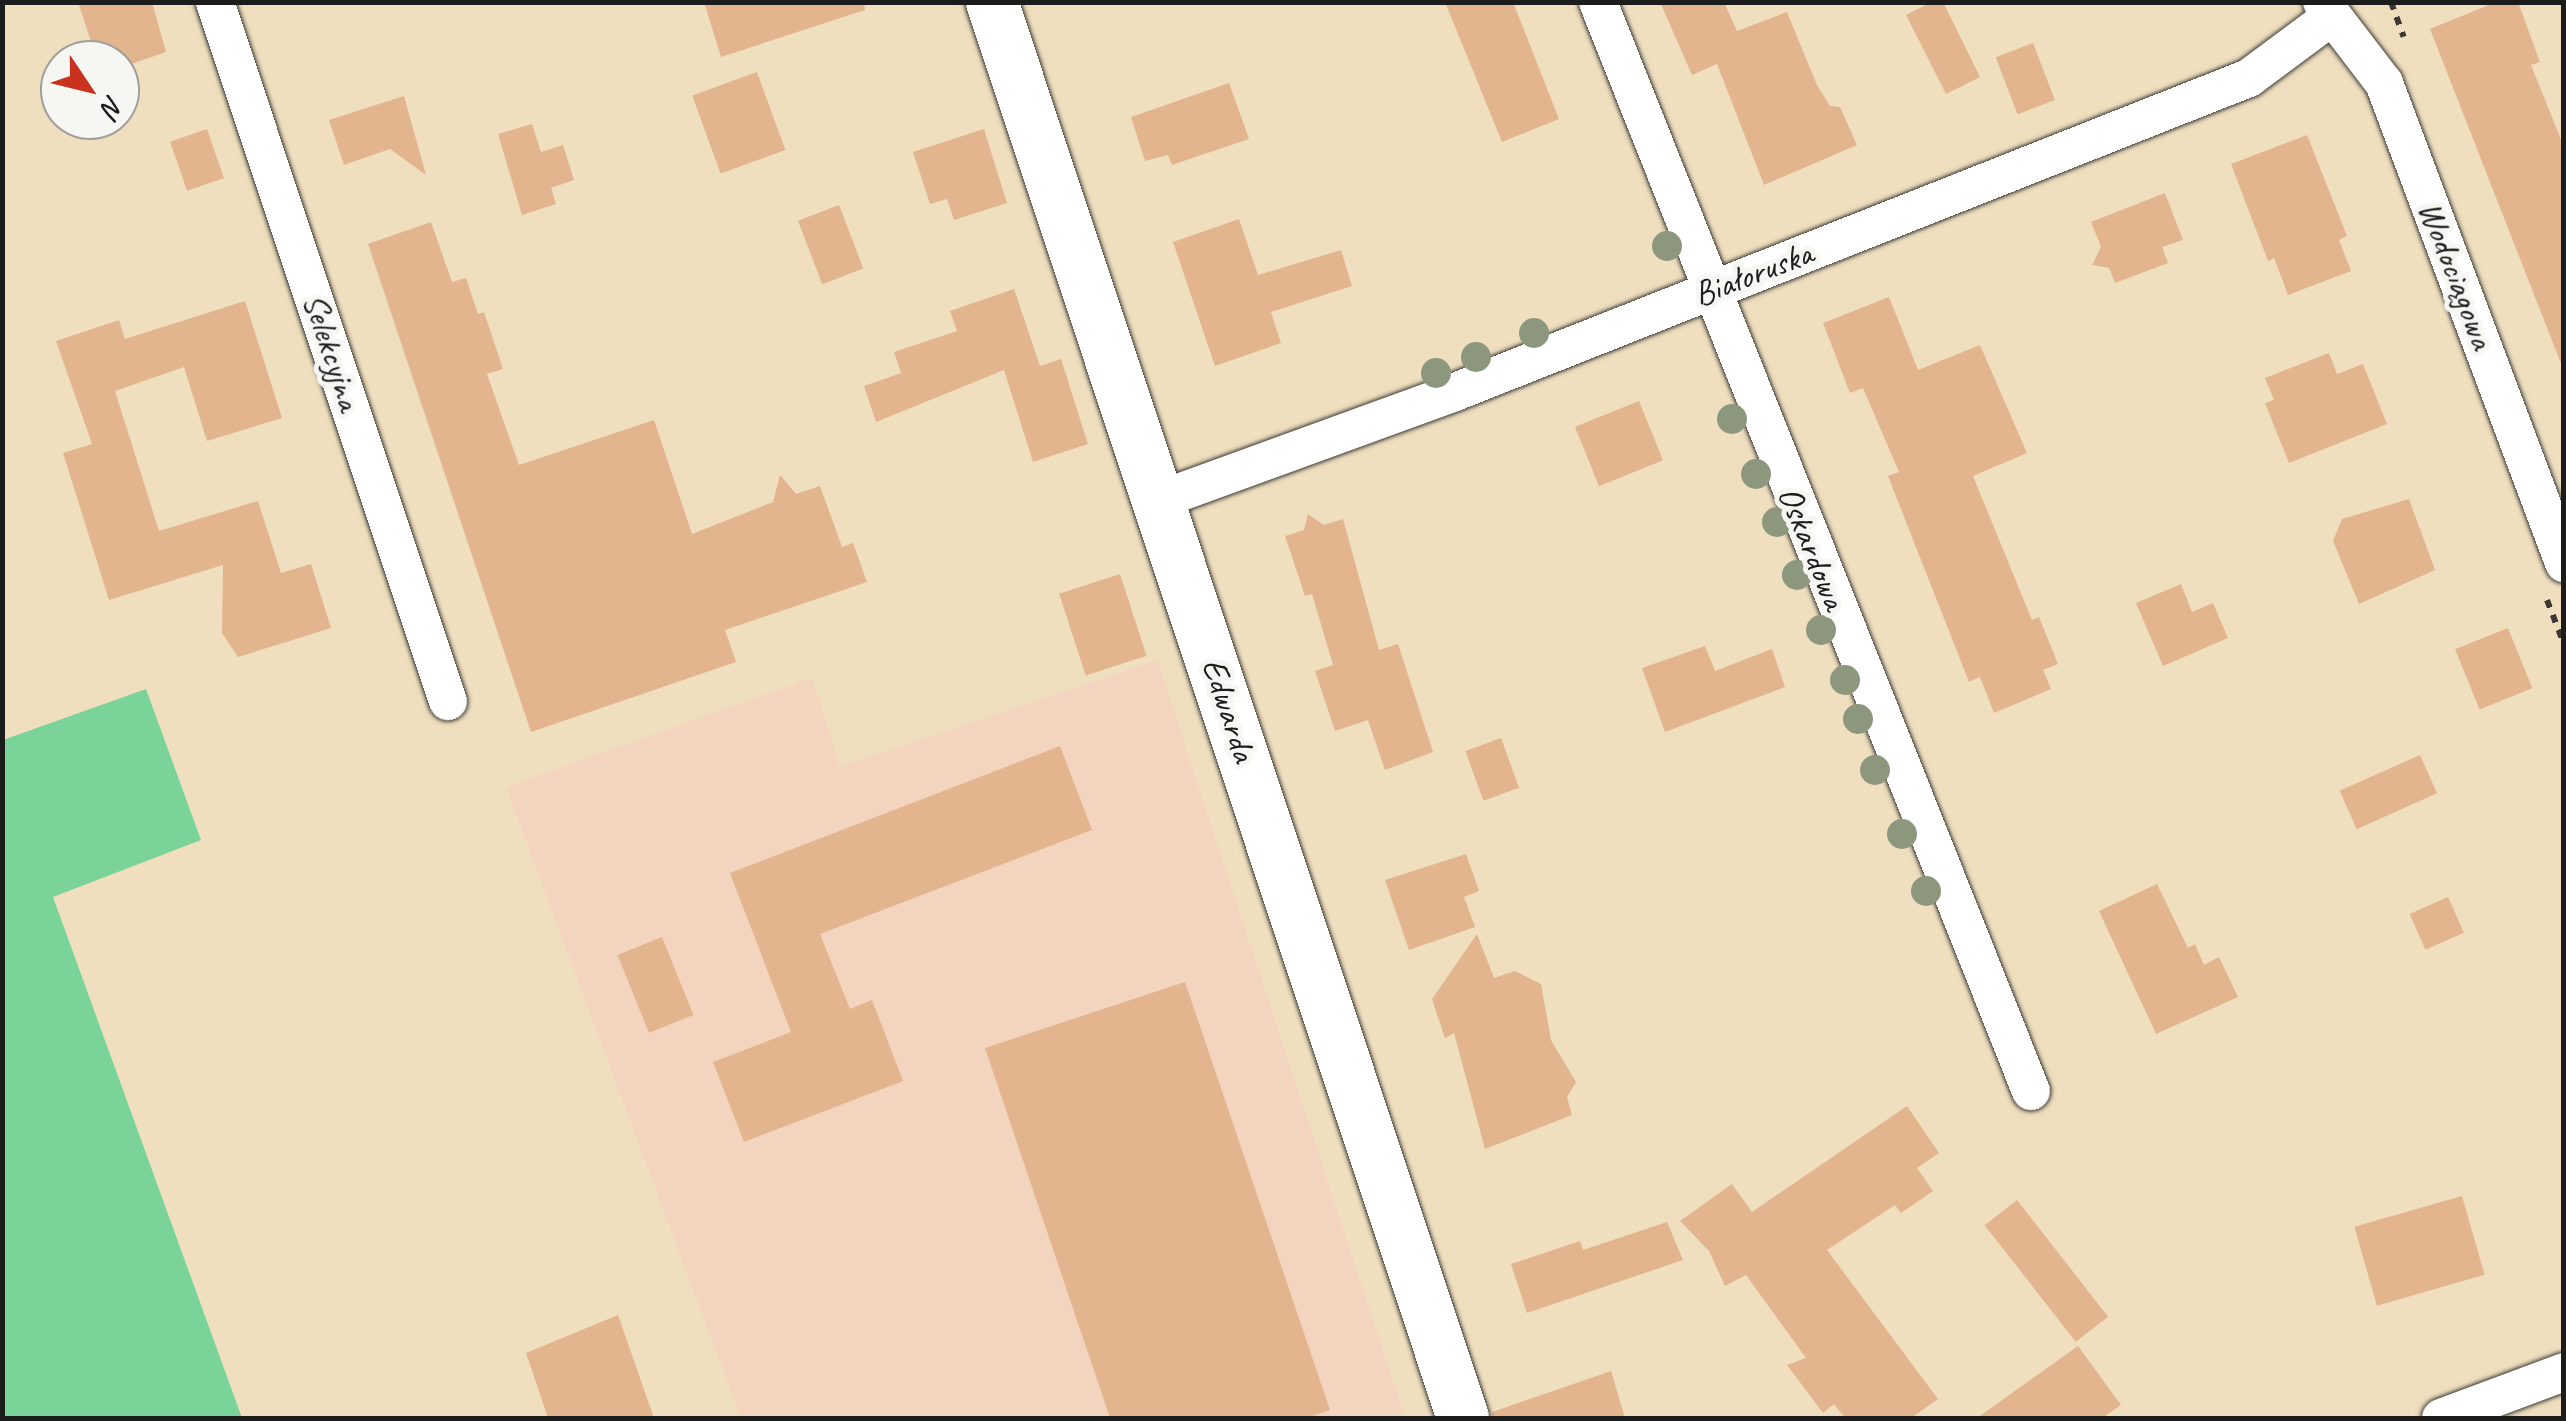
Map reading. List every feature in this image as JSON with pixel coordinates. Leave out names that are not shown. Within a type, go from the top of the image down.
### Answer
[{"type":"street","name":"Selekcyjna","points":[[215,2],[448,701]]},
{"type":"street","name":"Edwarda","points":[[992,2],[1463,1418]]},
{"type":"street","name":"Oskardowa","points":[[1598,2],[2031,1091]]},
{"type":"street","name":"Białoruska","points":[[1159,500],[1710,291],[2249,78],[2326,10]]},
{"type":"street","name":"Wodociągowa","points":[[2326,10],[2384,84],[2564,563]]},
{"type":"street","points":[[2441,1418],[2564,1372]]},
{"type":"shaded area","points":[[1157,660],[1405,1418],[741,1418],[506,787],[812,678],[840,767]]},
{"type":"green space","points":[[146,689],[201,840],[53,897],[242,1418],[3,1418],[3,740]]},
{"type":"building","points":[[78,2],[152,2],[166,52],[140,61],[140,40],[90,40]]},
{"type":"building","points":[[704,2],[864,2],[865,10],[721,57]]},
{"type":"building","points":[[1445,2],[1513,2],[1559,119],[1502,142]]},
{"type":"building","points":[[1660,2],[1724,2],[1737,31],[1787,12],[1817,85],[1830,106],[1840,107],[1857,145],[1764,185],[1717,64],[1692,75]]},
{"type":"building","points":[[1932,2],[1943,2],[1980,77],[1946,94],[1906,15]]},
{"type":"building","points":[[2496,2],[2518,2],[2540,62],[2531,65],[2564,147],[2562,366],[2430,29]]},
{"type":"building","points":[[2033,43],[2055,100],[2018,114],[1996,57]]},
{"type":"building","points":[[757,72],[785,150],[721,174],[692,96]]},
{"type":"building","points":[[1229,83],[1249,139],[1172,165],[1168,155],[1145,161],[1131,117]]},
{"type":"building","points":[[404,96],[426,175],[390,149],[344,165],[329,120]]},
{"type":"building","points":[[532,124],[541,152],[563,145],[574,180],[551,188],[556,204],[522,215],[498,134]]},
{"type":"building","points":[[207,129],[224,178],[187,191],[170,142]]},
{"type":"building","points":[[984,129],[1007,203],[954,220],[947,199],[930,204],[913,152]]},
{"type":"building","points":[[2307,135],[2347,236],[2339,240],[2351,271],[2288,295],[2274,258],[2268,261],[2231,164]]},
{"type":"building","points":[[2165,193],[2183,240],[2162,247],[2168,263],[2115,283],[2109,268],[2092,265],[2101,247],[2091,222]]},
{"type":"building","points":[[839,205],[863,268],[822,284],[798,221]]},
{"type":"building","points":[[1239,219],[1258,275],[1341,250],[1352,286],[1271,312],[1281,343],[1215,366],[1173,242]]},
{"type":"building","points":[[431,222],[452,282],[466,278],[478,314],[484,312],[503,369],[487,374],[519,465],[654,420],[692,534],[773,502],[780,475],[796,494],[820,486],[842,547],[853,543],[867,582],[725,630],[736,662],[531,732],[368,244]]},
{"type":"building","points":[[1014,289],[1040,366],[1061,359],[1088,444],[1033,462],[1004,370],[876,422],[864,386],[901,373],[894,352],[957,331],[950,311]]},
{"type":"building","points":[[1889,297],[1918,370],[1980,345],[2027,453],[1973,476],[2032,620],[2039,617],[2058,664],[2043,670],[2051,689],[1994,713],[1980,677],[1969,682],[1888,476],[1899,472],[1863,388],[1850,393],[1823,323]]},
{"type":"building","points":[[245,301],[282,418],[207,441],[184,367],[115,391],[159,531],[258,501],[281,573],[311,564],[331,628],[238,657],[222,633],[223,565],[109,600],[63,453],[92,444],[56,341],[119,320],[125,339]]},
{"type":"building","points":[[2329,353],[2337,374],[2363,364],[2387,424],[2289,463],[2265,403],[2274,400],[2265,378]]},
{"type":"building","points":[[1639,401],[1663,460],[1599,486],[1575,427]]},
{"type":"building","points":[[2409,499],[2435,570],[2359,604],[2333,541],[2342,519]]},
{"type":"building","points":[[1308,514],[1324,525],[1343,519],[1379,650],[1398,644],[1433,752],[1385,770],[1368,720],[1335,731],[1315,671],[1333,665],[1312,594],[1305,596],[1285,536],[1304,530]]},
{"type":"building","points":[[1120,574],[1147,656],[1086,676],[1059,594]]},
{"type":"building","points":[[2181,584],[2192,612],[2213,603],[2228,638],[2163,666],[2136,603]]},
{"type":"building","points":[[2508,628],[2532,688],[2479,710],[2455,649]]},
{"type":"building","points":[[1705,646],[1715,671],[1772,649],[1785,687],[1665,732],[1642,668]]},
{"type":"building","points":[[1501,738],[1519,788],[1483,801],[1465,751]]},
{"type":"building","points":[[1060,746],[1092,830],[820,934],[850,1009],[872,1000],[903,1081],[744,1142],[713,1062],[791,1032],[730,873]]},
{"type":"building","points":[[2420,755],[2437,793],[2357,829],[2340,791]]},
{"type":"building","points":[[1466,854],[1479,891],[1464,897],[1475,927],[1409,950],[1385,880]]},
{"type":"building","points":[[2157,884],[2188,948],[2195,944],[2204,965],[2219,957],[2238,997],[2156,1034],[2099,911]]},
{"type":"building","points":[[2448,897],[2464,933],[2425,950],[2410,914]]},
{"type":"building","points":[[1477,934],[1494,978],[1515,971],[1541,984],[1551,1040],[1576,1082],[1567,1097],[1572,1115],[1485,1149],[1454,1033],[1445,1038],[1432,999]]},
{"type":"building","points":[[662,937],[693,1015],[649,1033],[617,955]]},
{"type":"building","points":[[1185,982],[1330,1410],[1306,1418],[1110,1418],[985,1048]]},
{"type":"building","points":[[1907,1106],[1939,1153],[1917,1168],[1933,1191],[1901,1213],[1895,1205],[1827,1250],[1938,1399],[1911,1418],[1845,1418],[1834,1404],[1823,1413],[1787,1365],[1806,1358],[1746,1275],[1725,1286],[1709,1251],[1680,1221],[1732,1184],[1752,1212]]},
{"type":"building","points":[[2462,1196],[2485,1275],[2377,1306],[2354,1227]]},
{"type":"building","points":[[2017,1200],[2108,1317],[2076,1342],[1985,1225]]},
{"type":"building","points":[[1667,1222],[1683,1260],[1527,1313],[1511,1264],[1580,1241],[1583,1250]]},
{"type":"building","points":[[618,1315],[654,1418],[548,1418],[526,1353]]},
{"type":"building","points":[[2078,1346],[2121,1405],[2102,1418],[1977,1418]]},
{"type":"building","points":[[1611,1371],[1625,1418],[1492,1418],[1492,1412]]}]
